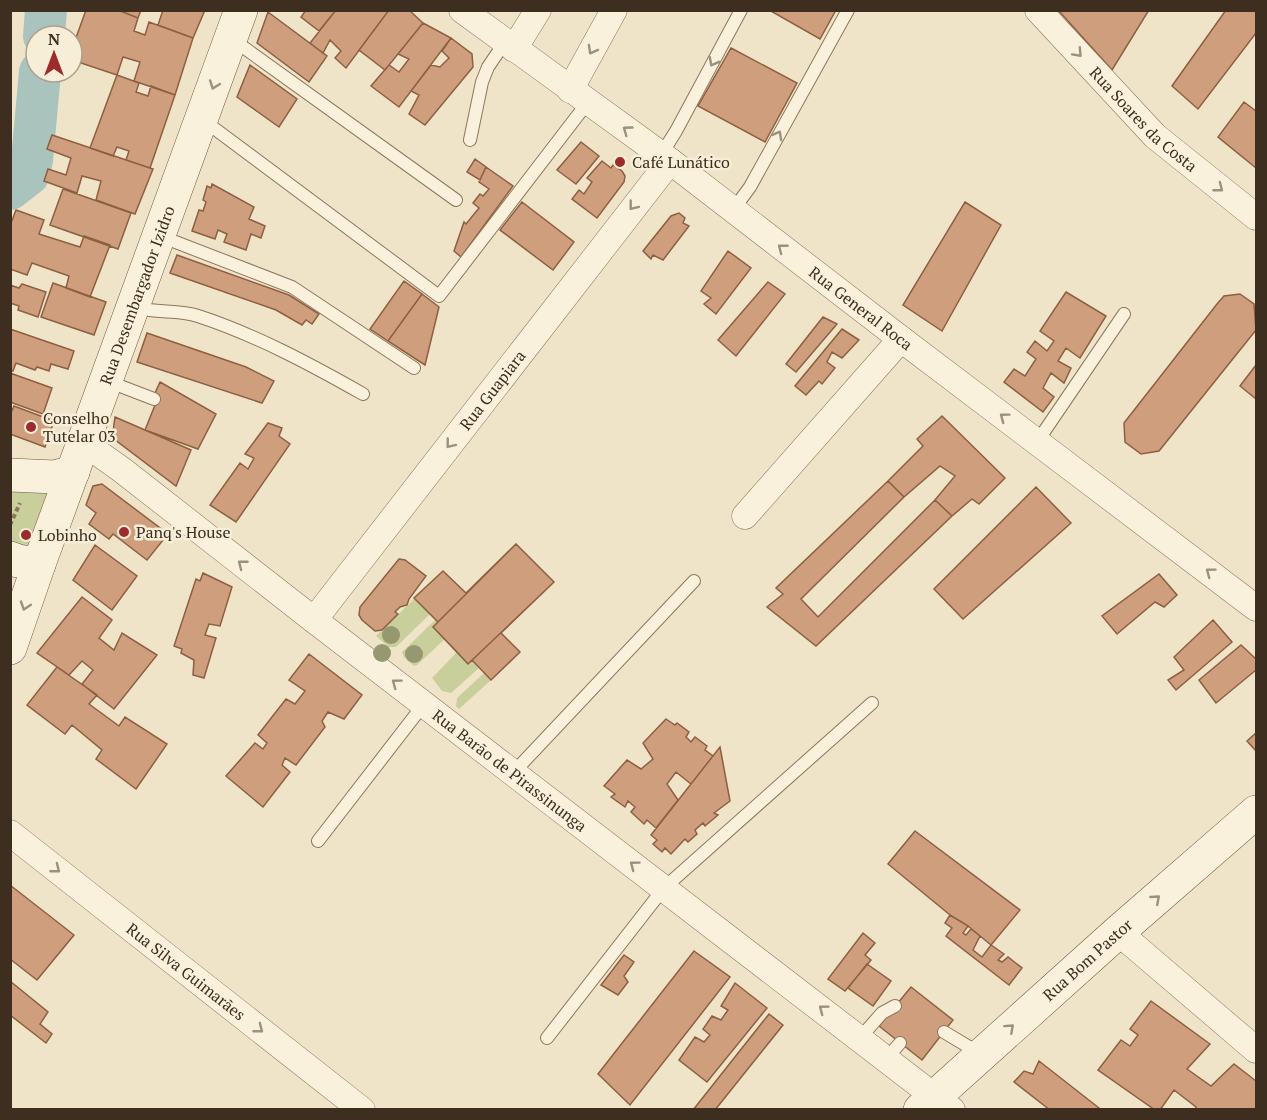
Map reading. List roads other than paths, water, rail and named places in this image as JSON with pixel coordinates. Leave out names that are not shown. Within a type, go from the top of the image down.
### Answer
[{"type":"street","name":"Rua General Roca","points":[[462,10],[665,158],[1257,608]]},
{"type":"street","points":[[509,46],[538,10]]},
{"type":"street","points":[[579,96],[614,10]]},
{"type":"street","name":"Rua Soares da Costa","points":[[1038,10],[1155,136],[1257,217]]},
{"type":"street","name":"Rua Desembargador Izidro","points":[[10,648],[25,561],[78,457],[236,24]]},
{"type":"street","name":"Rua Guapiara","points":[[314,620],[665,158]]},
{"type":"street","points":[[745,516],[901,339]]},
{"type":"street","points":[[10,475],[55,477],[78,457]]},
{"type":"street","name":"Rua Barão de Pirassinunga","points":[[78,457],[122,470],[424,705],[860,1038],[893,1051],[936,1105]]},
{"type":"street","name":"Rua Bom Pastor","points":[[936,1105],[982,1054],[1257,812]]},
{"type":"street","name":"Rua Silva Guimarães","points":[[10,833],[362,1110]]},
{"type":"street","points":[[1118,932],[1257,1050]]},
{"type":"lane","points":[[665,158],[676,131],[741,10]]},
{"type":"lane","points":[[733,210],[750,187],[848,10]]},
{"type":"lane","points":[[236,24],[456,200]]},
{"type":"lane","points":[[470,140],[482,82],[488,67],[509,46]]},
{"type":"lane","points":[[202,119],[439,296],[579,96]]},
{"type":"lane","points":[[159,235],[292,287],[414,368]]},
{"type":"lane","points":[[133,306],[154,312],[182,312],[198,316],[289,353],[363,394]]},
{"type":"lane","points":[[1037,442],[1124,314]]},
{"type":"lane","points":[[106,381],[154,399]]},
{"type":"lane","points":[[513,772],[694,581]]},
{"type":"lane","points":[[547,1038],[664,888],[872,703]]},
{"type":"lane","points":[[318,841],[424,705]]},
{"type":"lane","points":[[860,1038],[882,1013],[895,1006]]},
{"type":"lane","points":[[944,1032],[982,1054]]},
{"type":"waterway","points":[[45,24],[46,10]]},
{"type":"waterway","points":[[10,189],[28,175],[32,160],[39,84]]},
{"type":"place","name":"Café Lunático","points":[[620,162]]},
{"type":"place","name":"Conselho Tutelar 03","points":[[31,427]]},
{"type":"place","name":"Panq's House","points":[[124,532]]},
{"type":"place","name":"Lobinho","points":[[26,535]]}]
